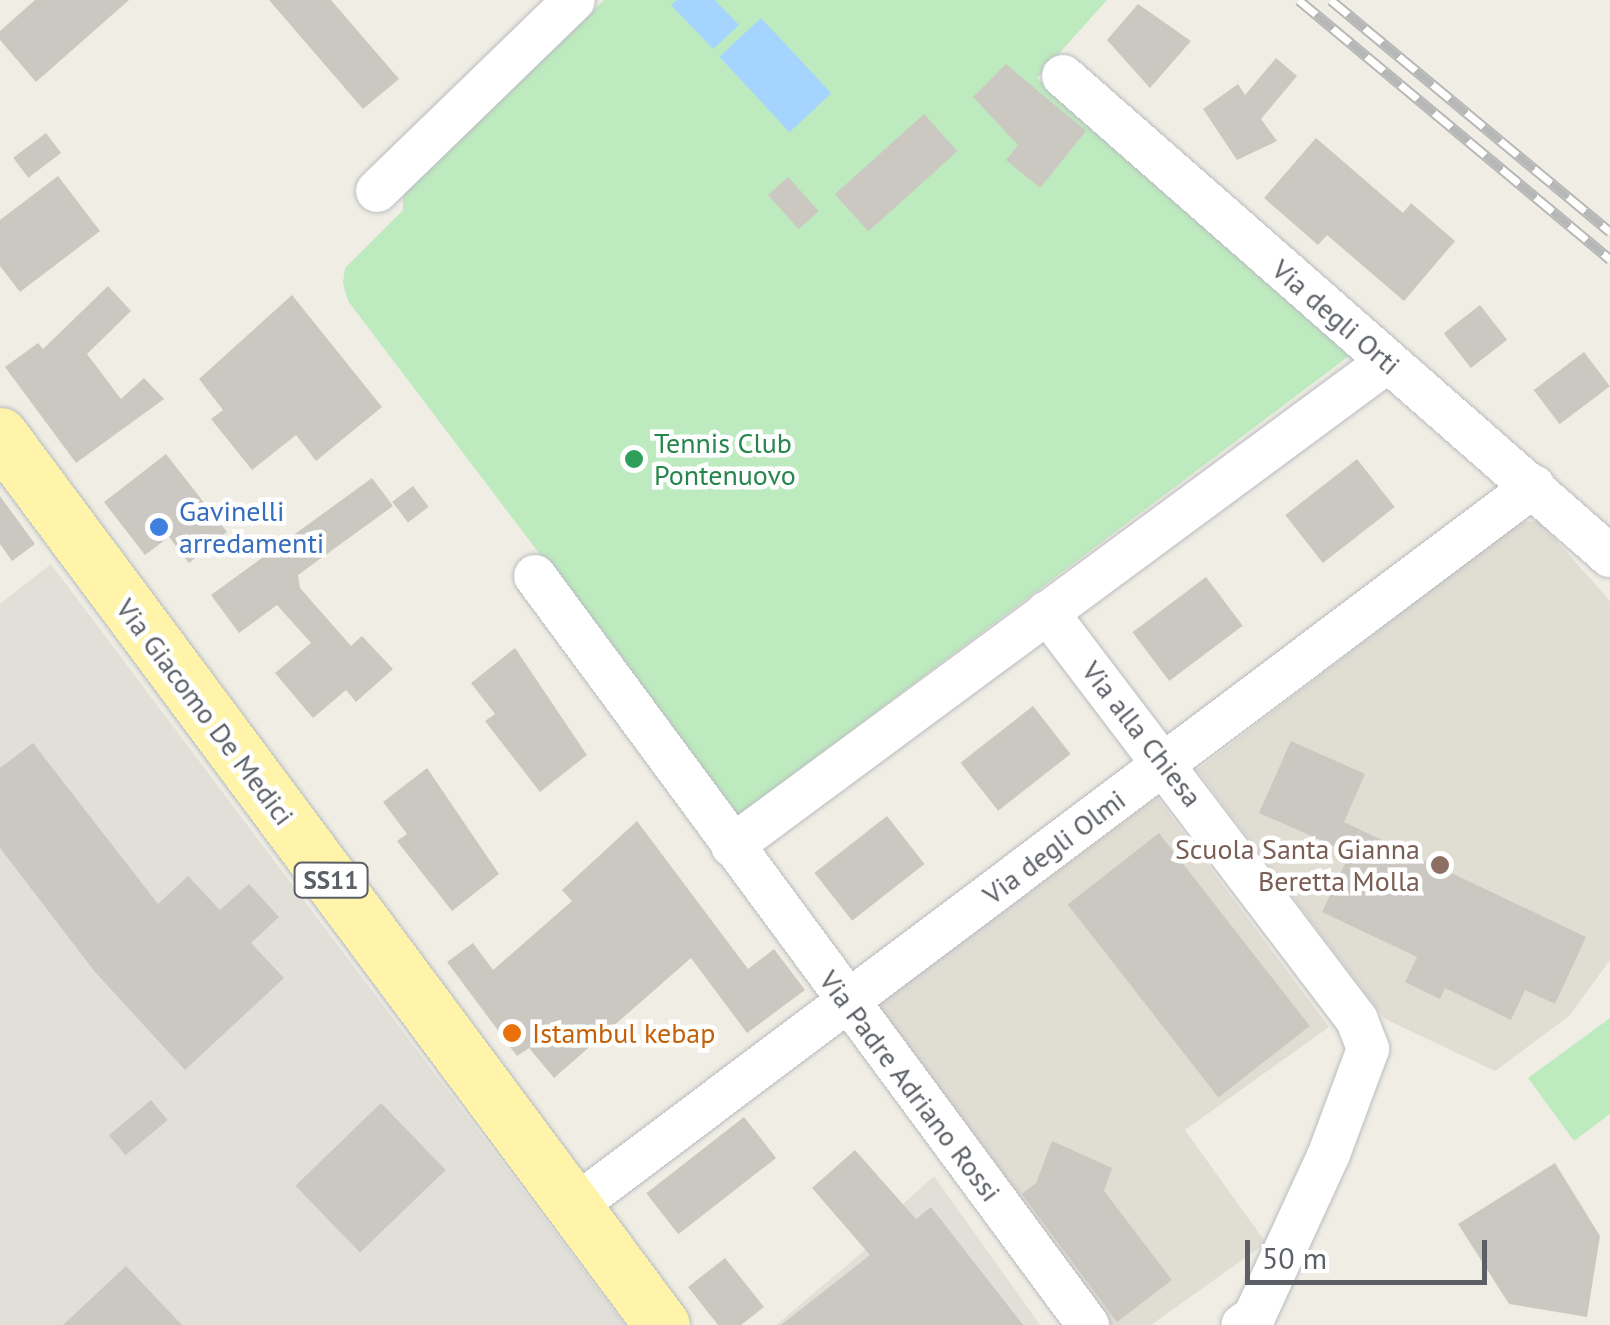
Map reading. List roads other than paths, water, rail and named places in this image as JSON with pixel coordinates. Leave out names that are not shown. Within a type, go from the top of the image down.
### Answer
[{"type":"main road","name":"Via Giacomo De Medici","points":[[0,434],[662,1325]]},
{"type":"street","points":[[377,191],[574,0]]},
{"type":"street","name":"Via degli Orti","points":[[1063,76],[1610,556]]},
{"type":"street","points":[[732,846],[1387,362]]},
{"type":"street","name":"Via degli Olmi","points":[[574,1206],[1534,486]]},
{"type":"street","name":"Via Padre Adriano Rossi","points":[[535,576],[1088,1325]]},
{"type":"street","name":"Via alla Chiesa","points":[[1047,612],[1167,764],[1357,1020],[1368,1048],[1329,1154],[1254,1317],[1242,1325]]},
{"type":"water","points":[[677,0],[715,0],[739,25],[713,49],[671,5]]},
{"type":"water","points":[[761,18],[831,93],[790,132],[719,57]]},
{"type":"railway","points":[[1299,0],[1610,259]]},
{"type":"railway","points":[[1331,0],[1610,232]]},
{"type":"place","name":"Tennis Club Pontenuovo","points":[[634,459]]},
{"type":"place","name":"Gavinelli arredamenti","points":[[159,527]]},
{"type":"place","name":"Scuola Santa Gianna Beretta Molla","points":[[1440,865]]},
{"type":"place","name":"Istambul kebap","points":[[512,1033]]}]
